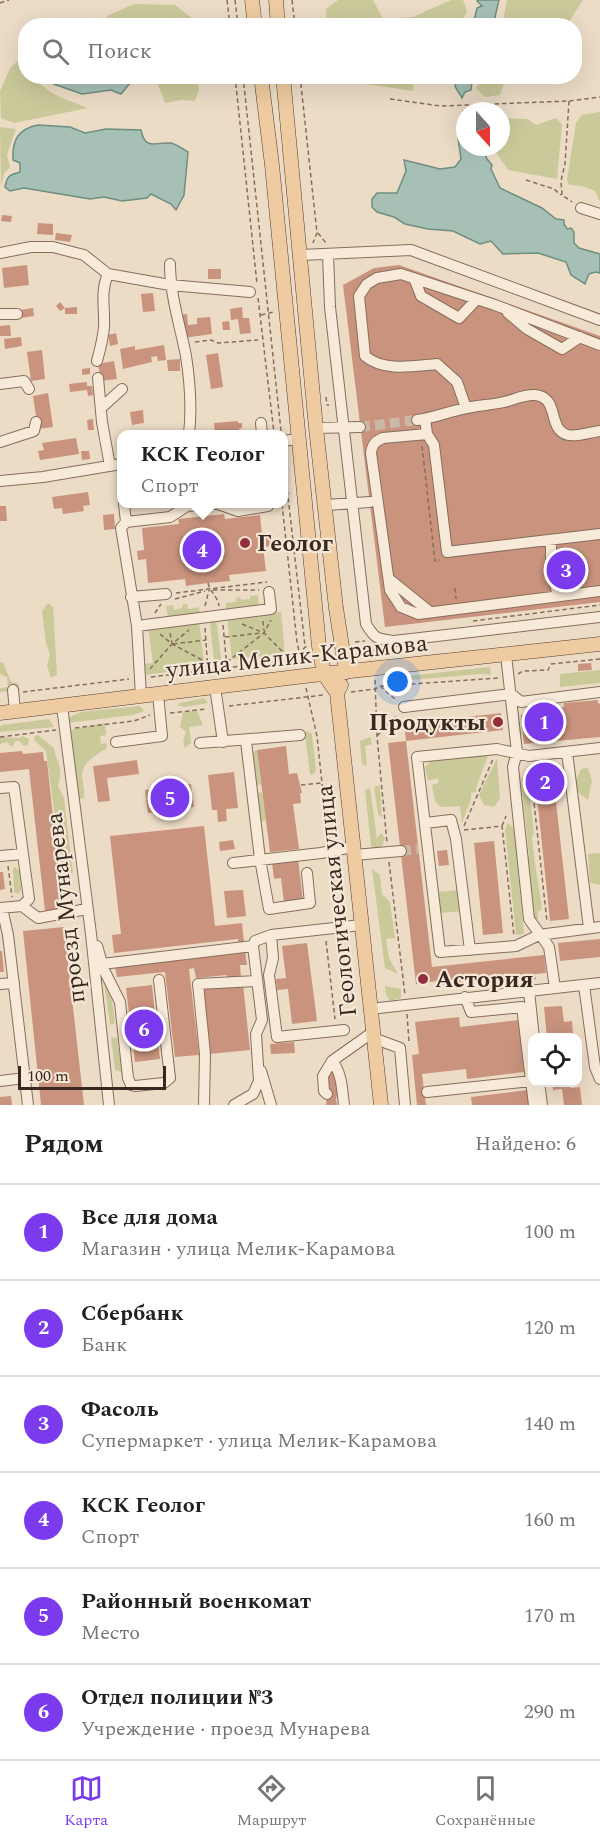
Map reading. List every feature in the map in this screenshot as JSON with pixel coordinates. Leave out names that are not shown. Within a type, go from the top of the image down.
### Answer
[{"type":"main road","points":[[252,0],[254,18]]},
{"type":"main road","points":[[276,0],[277,18]]},
{"type":"main road","points":[[262,84],[298,439],[312,646],[324,674]]},
{"type":"main road","points":[[284,84],[307,255],[309,360],[346,672]]},
{"type":"main road","points":[[290,361],[309,360]]},
{"type":"main road","name":"улица Мелик-Карамова","points":[[0,712],[600,644]]},
{"type":"main road","name":"Геологическая улица","points":[[337,693],[346,672]]},
{"type":"main road","name":"Геологическая улица","points":[[324,674],[337,693],[381,1105]]},
{"type":"street","points":[[581,208],[600,214]]},
{"type":"street","points":[[0,252],[31,247],[53,247],[84,255],[108,274],[170,285],[250,292]]},
{"type":"street","points":[[307,255],[411,250],[600,321]]},
{"type":"street","points":[[328,254],[330,307],[351,503],[366,624],[373,636],[394,641],[600,617]]},
{"type":"street","points":[[170,264],[170,285],[192,409],[190,430]]},
{"type":"street","points":[[97,361],[104,326],[103,286],[108,274]]},
{"type":"street","points":[[466,408],[458,382],[436,364],[402,367],[375,364],[365,356],[359,296],[367,284],[389,274],[401,274],[477,299],[600,345]]},
{"type":"street","points":[[414,278],[421,296],[459,318],[477,299]]},
{"type":"street","points":[[503,309],[527,329],[562,349],[580,337]]},
{"type":"street","points":[[0,314],[17,314]]},
{"type":"street","points":[[0,481],[43,477],[116,465],[101,408],[98,378]]},
{"type":"street","points":[[0,384],[24,381],[29,389]]},
{"type":"street","points":[[101,408],[122,388]]},
{"type":"street","points":[[600,431],[569,436],[557,427],[553,407],[546,399],[537,395],[466,408],[421,420],[424,434],[434,444],[447,552],[552,550],[600,534]]},
{"type":"street","points":[[0,442],[34,431],[36,422]]},
{"type":"street","points":[[316,428],[360,426]]},
{"type":"street","points":[[424,434],[377,440],[372,446],[371,453],[390,590],[401,607],[418,614],[600,591]]},
{"type":"street","points":[[288,440],[298,439]]},
{"type":"street","points":[[326,505],[370,502]]},
{"type":"street","points":[[124,508],[126,522]]},
{"type":"street","points":[[141,696],[139,678],[142,625],[131,597],[121,528],[126,522],[170,517],[184,508]]},
{"type":"street","points":[[229,508],[238,511],[256,508]]},
{"type":"street","points":[[556,579],[558,596]]},
{"type":"street","points":[[142,625],[271,609],[264,591]]},
{"type":"street","points":[[131,597],[169,597]]},
{"type":"street","points":[[506,655],[523,754]]},
{"type":"street","points":[[215,687],[223,742]]},
{"type":"street","points":[[13,692],[15,711]]},
{"type":"street","points":[[404,707],[511,694],[521,702],[600,692]]},
{"type":"street","points":[[116,741],[162,736],[158,694]]},
{"type":"street","name":"проезд Мунарева","points":[[62,706],[91,934],[109,1105]]},
{"type":"street","points":[[200,743],[300,735]]},
{"type":"street","points":[[246,741],[260,859],[269,909],[310,903],[307,873]]},
{"type":"street","points":[[567,752],[594,927],[544,934],[516,946],[440,952],[423,848],[425,823],[417,757],[497,749],[523,754],[600,748]]},
{"type":"street","points":[[523,754],[513,766],[530,919],[544,934],[549,946],[555,988]]},
{"type":"street","points":[[0,788],[14,787],[29,899],[9,907]]},
{"type":"street","points":[[425,823],[452,820],[470,950]]},
{"type":"street","points":[[233,863],[329,850],[388,852],[400,850]]},
{"type":"street","points":[[3,856],[23,854]]},
{"type":"street","points":[[9,907],[38,918],[87,909]]},
{"type":"street","points":[[9,907],[9,935],[28,1105]]},
{"type":"street","points":[[234,1105],[253,1094],[259,1082],[256,1034],[262,1020],[253,946],[255,941],[271,935],[361,925]]},
{"type":"street","points":[[91,934],[120,1002],[128,1078],[131,1085],[135,1086],[164,1083],[170,1078],[159,980]]},
{"type":"street","points":[[271,935],[273,958],[269,975],[277,1037],[340,1030]]},
{"type":"street","points":[[102,964],[253,946]]},
{"type":"street","points":[[204,1105],[205,1054],[198,984],[257,981]]},
{"type":"street","points":[[0,984],[14,983]]},
{"type":"street","points":[[370,1009],[600,983]]},
{"type":"street","points":[[585,985],[595,1067],[600,1079]]},
{"type":"street","points":[[529,991],[533,1033]]},
{"type":"street","points":[[465,997],[471,1011],[522,1007],[528,1042]]},
{"type":"street","points":[[336,1092],[324,1091],[323,1076],[332,1060],[373,1035],[400,1048],[405,1105]]},
{"type":"street","points":[[258,1059],[272,1105]]},
{"type":"street","points":[[332,1060],[337,1067],[336,1092],[344,1105]]},
{"type":"street","points":[[0,1081],[25,1078]]},
{"type":"street","points":[[427,1092],[528,1083]]},
{"type":"street","points":[[534,1105],[535,1087]]},
{"type":"street","points":[[537,1087],[542,1105]]},
{"type":"path","points":[[0,3],[9,0]]},
{"type":"path","points":[[227,0],[229,18]]},
{"type":"path","points":[[235,0],[237,18]]},
{"type":"path","points":[[292,0],[294,18]]},
{"type":"path","points":[[236,84],[273,430]]},
{"type":"path","points":[[244,84],[280,430]]},
{"type":"path","points":[[301,84],[317,232],[307,255]]},
{"type":"path","points":[[390,99],[441,106],[600,97]]},
{"type":"path","points":[[562,195],[561,181],[565,164],[569,100]]},
{"type":"path","points":[[526,180],[554,189],[581,208]]},
{"type":"path","points":[[182,343],[258,340]]},
{"type":"path","points":[[326,394],[327,405],[342,408]]},
{"type":"path","points":[[424,434],[435,561],[443,560]]},
{"type":"path","points":[[13,692],[291,660],[312,646],[288,486]]},
{"type":"path","points":[[282,508],[299,655],[317,736],[338,913],[325,928],[340,1030]]},
{"type":"path","points":[[169,597],[273,581]]},
{"type":"path","points":[[208,583],[218,601],[222,615],[227,669]]},
{"type":"path","points":[[208,671],[204,618],[205,602],[210,590]]},
{"type":"path","points":[[169,597],[210,590],[264,591]]},
{"type":"path","points":[[471,621],[600,605]]},
{"type":"path","points":[[227,662],[264,633],[273,617]]},
{"type":"path","points":[[139,678],[172,644],[204,618]]},
{"type":"path","points":[[243,624],[264,633],[291,660]]},
{"type":"path","points":[[142,625],[208,663]]},
{"type":"path","points":[[224,637],[264,633]]},
{"type":"path","points":[[172,644],[206,640]]},
{"type":"path","points":[[342,643],[370,641]]},
{"type":"path","points":[[0,737],[134,721],[145,716],[375,689],[380,686],[509,678],[523,671],[548,670],[551,664],[600,659]]},
{"type":"path","points":[[374,670],[377,736],[410,1050]]},
{"type":"path","points":[[377,736],[404,707],[380,686]]},
{"type":"path","points":[[497,749],[463,827],[464,831],[502,826],[516,946]]},
{"type":"path","points":[[523,754],[544,934]]},
{"type":"path","points":[[301,785],[322,782]]},
{"type":"path","points":[[3,856],[9,907]]},
{"type":"path","points":[[60,883],[79,880]]},
{"type":"green space","points":[[338,0],[373,0],[382,18],[327,18],[326,9]]},
{"type":"green space","points":[[451,0],[463,0],[467,11],[464,18],[398,18],[413,17]]},
{"type":"green space","points":[[507,0],[583,0],[571,18],[503,18]]},
{"type":"green space","points":[[134,4],[175,5],[192,18],[107,18],[107,16]]},
{"type":"green space","points":[[18,61],[18,84],[41,84],[66,100],[88,108],[14,123],[1,118],[0,91],[10,68]]},
{"type":"green space","points":[[158,84],[198,84],[199,90],[195,101],[181,100],[165,103]]},
{"type":"green space","points":[[367,84],[414,84],[413,91]]},
{"type":"green space","points":[[479,84],[504,84],[500,95],[485,97],[476,88]]},
{"type":"green space","points":[[600,112],[600,202],[595,191],[582,186],[569,185],[567,180],[576,123],[582,115]]},
{"type":"green space","points":[[510,118],[528,119],[536,125],[556,118],[562,124],[557,179],[508,170],[498,156],[510,156]]},
{"type":"green space","points":[[0,127],[16,129],[7,155],[10,167],[4,174],[1,186]]},
{"type":"green space","points":[[258,595],[259,607],[226,610],[226,603],[236,602],[236,598],[250,599],[250,596]]},
{"type":"green space","points":[[48,603],[53,607],[57,675],[51,678],[47,666],[50,654],[46,643],[42,611]]},
{"type":"green space","points":[[187,604],[188,609],[199,607],[200,614],[168,618],[166,606],[173,605],[174,610]]},
{"type":"green space","points":[[281,612],[285,654],[232,659],[227,617]]},
{"type":"green space","points":[[199,621],[204,663],[190,661],[188,666],[173,671],[146,675],[143,664],[153,663],[148,627]]},
{"type":"green space","points":[[212,621],[217,623],[220,661],[214,660],[210,624]]},
{"type":"green space","points":[[0,662],[3,662],[11,682],[18,683],[20,690],[0,692],[0,688],[8,687],[7,677],[0,674]]},
{"type":"green space","points":[[490,667],[491,675],[411,680],[388,678]]},
{"type":"green space","points":[[600,670],[600,683],[560,687],[560,674]]},
{"type":"green space","points":[[204,698],[208,703],[185,707],[177,705],[180,703]]},
{"type":"green space","points":[[140,706],[144,711],[133,715],[67,723],[70,717],[81,712]]},
{"type":"green space","points":[[197,711],[203,725],[189,727],[191,743],[185,748],[183,741],[186,732],[180,727],[183,712]]},
{"type":"green space","points":[[49,719],[54,727],[0,732],[2,725]]},
{"type":"green space","points":[[105,723],[106,735],[100,736],[101,744],[106,743],[107,748],[85,765],[82,773],[84,798],[79,799],[70,730]]},
{"type":"green space","points":[[307,731],[312,734],[316,771],[312,775],[305,735]]},
{"type":"green space","points":[[38,735],[54,748],[59,766],[58,786],[64,798],[73,873],[63,875],[46,751],[35,741],[34,737]]},
{"type":"green space","points":[[22,736],[29,739],[28,745],[24,746],[19,741],[16,741],[12,747],[7,742],[0,744],[0,737],[20,738]]},
{"type":"green space","points":[[370,737],[372,744],[365,746],[367,766],[362,764],[360,741]]},
{"type":"green space","points":[[257,750],[261,784],[254,786],[250,754]]},
{"type":"green space","points":[[489,753],[476,792],[471,793],[462,823],[460,806],[441,807],[435,801],[432,785],[438,783],[438,778],[428,781],[425,767],[432,760]]},
{"type":"green space","points":[[497,758],[500,798],[494,807],[484,805],[479,795]]},
{"type":"green space","points":[[588,768],[592,781],[588,800],[578,792],[575,782],[581,769]]},
{"type":"green space","points":[[525,775],[528,779],[534,834],[532,837],[542,909],[538,912],[538,920],[533,916],[527,859],[529,855],[521,779]]},
{"type":"green space","points":[[380,785],[382,818],[378,814],[374,787]]},
{"type":"green space","points":[[370,788],[377,839],[381,833],[385,838],[382,847],[375,851],[371,846],[365,790]]},
{"type":"green space","points":[[262,792],[266,820],[258,823],[254,795]]},
{"type":"green space","points":[[508,823],[514,829],[524,934],[516,935],[505,829]]},
{"type":"green space","points":[[600,853],[600,885],[590,883],[588,854]]},
{"type":"green space","points":[[15,867],[20,871],[19,894],[14,892],[13,869]]},
{"type":"green space","points":[[372,869],[380,875],[382,894],[390,902],[395,938],[386,939],[389,958],[398,974],[385,968]]},
{"type":"green space","points":[[460,890],[462,911],[441,913],[438,892]]},
{"type":"green space","points":[[104,982],[112,1000],[115,1023],[110,1025]]},
{"type":"green space","points":[[385,986],[401,989],[401,998],[390,1001],[386,995]]},
{"type":"green space","points":[[111,1037],[117,1038],[122,1072],[115,1070]]},
{"type":"shaded area","points":[[499,0],[495,18],[475,18],[477,8],[482,6],[477,1]]},
{"type":"shaded area","points":[[54,84],[129,84],[121,94],[111,90],[82,94]]},
{"type":"shaded area","points":[[456,84],[472,84],[471,90],[465,92],[462,98]]},
{"type":"shaded area","points":[[38,125],[70,127],[85,133],[106,129],[141,130],[148,143],[171,143],[182,148],[188,152],[184,195],[176,210],[171,204],[151,194],[147,198],[122,201],[104,197],[90,199],[24,188],[10,191],[5,187],[8,178],[20,172],[20,163],[13,160],[15,141],[26,129]]},
{"type":"shaded area","points":[[461,156],[486,156],[492,165],[491,169],[500,188],[542,208],[556,219],[564,220],[567,229],[571,228],[574,232],[574,243],[579,248],[600,254],[600,273],[589,274],[585,284],[571,275],[566,262],[538,253],[503,254],[491,241],[480,244],[453,231],[405,224],[394,217],[377,212],[372,207],[372,199],[377,193],[397,193],[406,171],[404,160],[440,169],[455,167]]},
{"type":"building","points":[[2,215],[12,216],[11,222],[1,221]]},
{"type":"building","points":[[38,223],[53,224],[53,235],[37,234]]},
{"type":"building","points":[[56,233],[72,235],[70,242],[55,240]]},
{"type":"building","points":[[27,265],[29,285],[4,288],[2,268]]},
{"type":"building","points":[[399,265],[600,336],[600,602],[385,627],[343,285],[374,268]]},
{"type":"building","points":[[208,269],[221,269],[221,279],[208,279]]},
{"type":"building","points":[[153,293],[155,311],[143,312],[141,294]]},
{"type":"building","points":[[60,302],[65,308],[60,311],[56,306]]},
{"type":"building","points":[[77,307],[77,314],[65,314],[65,308]]},
{"type":"building","points":[[242,307],[243,318],[249,318],[251,333],[240,334],[238,319],[231,320],[230,309]]},
{"type":"building","points":[[33,308],[34,316],[21,318],[20,310]]},
{"type":"building","points":[[187,314],[188,325],[197,324],[197,318],[210,317],[212,334],[183,338],[180,315]]},
{"type":"building","points":[[229,321],[230,330],[223,330],[222,322]]},
{"type":"building","points":[[10,325],[11,336],[0,336],[0,326]]},
{"type":"building","points":[[116,333],[118,344],[110,346],[108,335]]},
{"type":"building","points":[[21,337],[22,346],[5,349],[4,339]]},
{"type":"building","points":[[164,345],[166,360],[158,361],[157,356],[151,357],[152,362],[123,369],[120,349],[135,346],[135,350]]},
{"type":"building","points":[[42,350],[45,379],[31,381],[27,352]]},
{"type":"building","points":[[218,353],[223,387],[211,389],[206,355]]},
{"type":"building","points":[[180,359],[180,371],[168,371],[167,360]]},
{"type":"building","points":[[114,361],[117,379],[101,381],[98,364]]},
{"type":"building","points":[[90,368],[90,374],[82,375],[82,369]]},
{"type":"building","points":[[87,382],[87,386],[92,386],[93,395],[88,396],[87,390],[70,392],[69,384]]},
{"type":"building","points":[[48,393],[53,427],[38,429],[33,396]]},
{"type":"building","points":[[143,410],[144,423],[132,425],[130,412]]},
{"type":"building","points":[[93,419],[94,430],[88,430],[87,420]]},
{"type":"building","points":[[238,421],[242,423],[242,428],[215,430],[214,423]]},
{"type":"building","points":[[76,438],[79,454],[40,460],[38,451],[44,450],[42,443]]},
{"type":"building","points":[[81,451],[89,451],[90,459],[82,460]]},
{"type":"building","points":[[88,492],[90,505],[83,506],[84,511],[63,514],[62,508],[54,509],[52,497]]},
{"type":"building","points":[[0,506],[6,506],[7,521],[0,521]]},
{"type":"building","points":[[114,514],[115,529],[104,530],[103,515]]},
{"type":"building","points":[[224,514],[225,519],[260,515],[262,535],[270,535],[271,546],[263,547],[266,571],[229,575],[230,581],[186,586],[185,579],[148,583],[146,559],[138,560],[137,551],[144,550],[142,528],[179,524],[178,519]]},
{"type":"building","points":[[591,663],[592,670],[578,671],[578,664]]},
{"type":"building","points":[[598,700],[598,704],[600,703],[600,737],[524,744],[521,715],[530,714],[529,711],[564,707],[564,703]]},
{"type":"building","points":[[501,713],[503,730],[406,741],[404,724]]},
{"type":"building","points":[[406,741],[432,967],[544,955],[546,973],[535,974],[536,979],[528,980],[527,975],[438,985],[437,981],[416,984],[388,743]]},
{"type":"building","points":[[286,746],[289,774],[297,773],[302,793],[300,793],[301,803],[293,804],[299,849],[270,852],[257,750]]},
{"type":"building","points":[[22,751],[23,754],[43,752],[44,761],[47,761],[63,909],[45,911],[29,769],[0,772],[0,753]]},
{"type":"building","points":[[137,760],[139,774],[107,778],[110,801],[98,802],[93,766]]},
{"type":"building","points":[[552,766],[569,919],[550,921],[534,768]]},
{"type":"building","points":[[234,772],[238,808],[226,809],[227,821],[218,822],[217,810],[212,810],[208,775]]},
{"type":"building","points":[[191,784],[194,807],[148,813],[145,790]]},
{"type":"building","points":[[204,826],[215,926],[242,923],[244,942],[238,943],[238,939],[114,953],[112,935],[121,934],[110,836]]},
{"type":"building","points":[[233,840],[235,849],[220,851],[219,842]]},
{"type":"building","points":[[494,841],[503,933],[483,935],[474,843]]},
{"type":"building","points":[[447,850],[449,865],[439,866],[437,851]]},
{"type":"building","points":[[298,859],[303,901],[284,903],[281,878],[274,879],[272,862]]},
{"type":"building","points":[[0,872],[3,872],[5,889],[0,890]]},
{"type":"building","points":[[243,890],[246,916],[227,918],[224,891]]},
{"type":"building","points":[[64,927],[84,1105],[41,1105],[23,931]]},
{"type":"building","points":[[600,939],[600,957],[560,961],[558,943]]},
{"type":"building","points":[[307,943],[317,1021],[292,1024],[288,989],[277,990],[276,979],[286,978],[282,946]]},
{"type":"building","points":[[0,951],[2,951],[4,972],[0,972]]},
{"type":"building","points":[[245,951],[247,965],[240,965],[241,979],[227,980],[227,975],[196,978],[194,968],[189,969],[199,1055],[175,1057],[165,972],[117,977],[115,966]]},
{"type":"building","points":[[243,984],[250,1050],[209,1054],[202,989]]},
{"type":"building","points":[[152,985],[160,1059],[135,1062],[126,988]]},
{"type":"building","points":[[562,1006],[564,1022],[572,1021],[573,1033],[547,1033],[544,1007]]},
{"type":"building","points":[[459,1017],[460,1027],[519,1020],[524,1072],[467,1079],[466,1069],[422,1074],[426,1105],[417,1105],[412,1055],[419,1054],[415,1022]]},
{"type":"building","points":[[294,1042],[295,1053],[271,1054],[270,1044]]},
{"type":"building","points":[[339,1071],[337,1105],[326,1105],[328,1085],[326,1073]]},
{"type":"building","points":[[553,1087],[580,1087],[582,1105],[564,1105],[562,1089],[553,1090]]},
{"type":"building","points":[[528,1090],[530,1105],[472,1105],[471,1097]]},
{"type":"building","points":[[11,1096],[12,1105],[0,1105],[0,1097]]},
{"type":"tunnel","points":[[360,427],[417,420]]},
{"type":"tunnel","points":[[551,557],[553,576]]},
{"type":"tunnel","points":[[401,851],[418,849]]},
{"type":"place","name":"Геолог","points":[[245,543]]},
{"type":"place","name":"КСК Геолог","points":[[202,550]]},
{"type":"place","name":"Фасоль","points":[[566,570]]},
{"type":"place","name":"Продукты","points":[[498,722]]},
{"type":"place","name":"Все для дома","points":[[544,722]]},
{"type":"place","name":"Сбербанк","points":[[545,782]]},
{"type":"place","name":"Районный военкомат","points":[[170,798]]},
{"type":"place","name":"Астория","points":[[423,979]]},
{"type":"place","name":"Отдел полиции №3","points":[[144,1029]]}]
